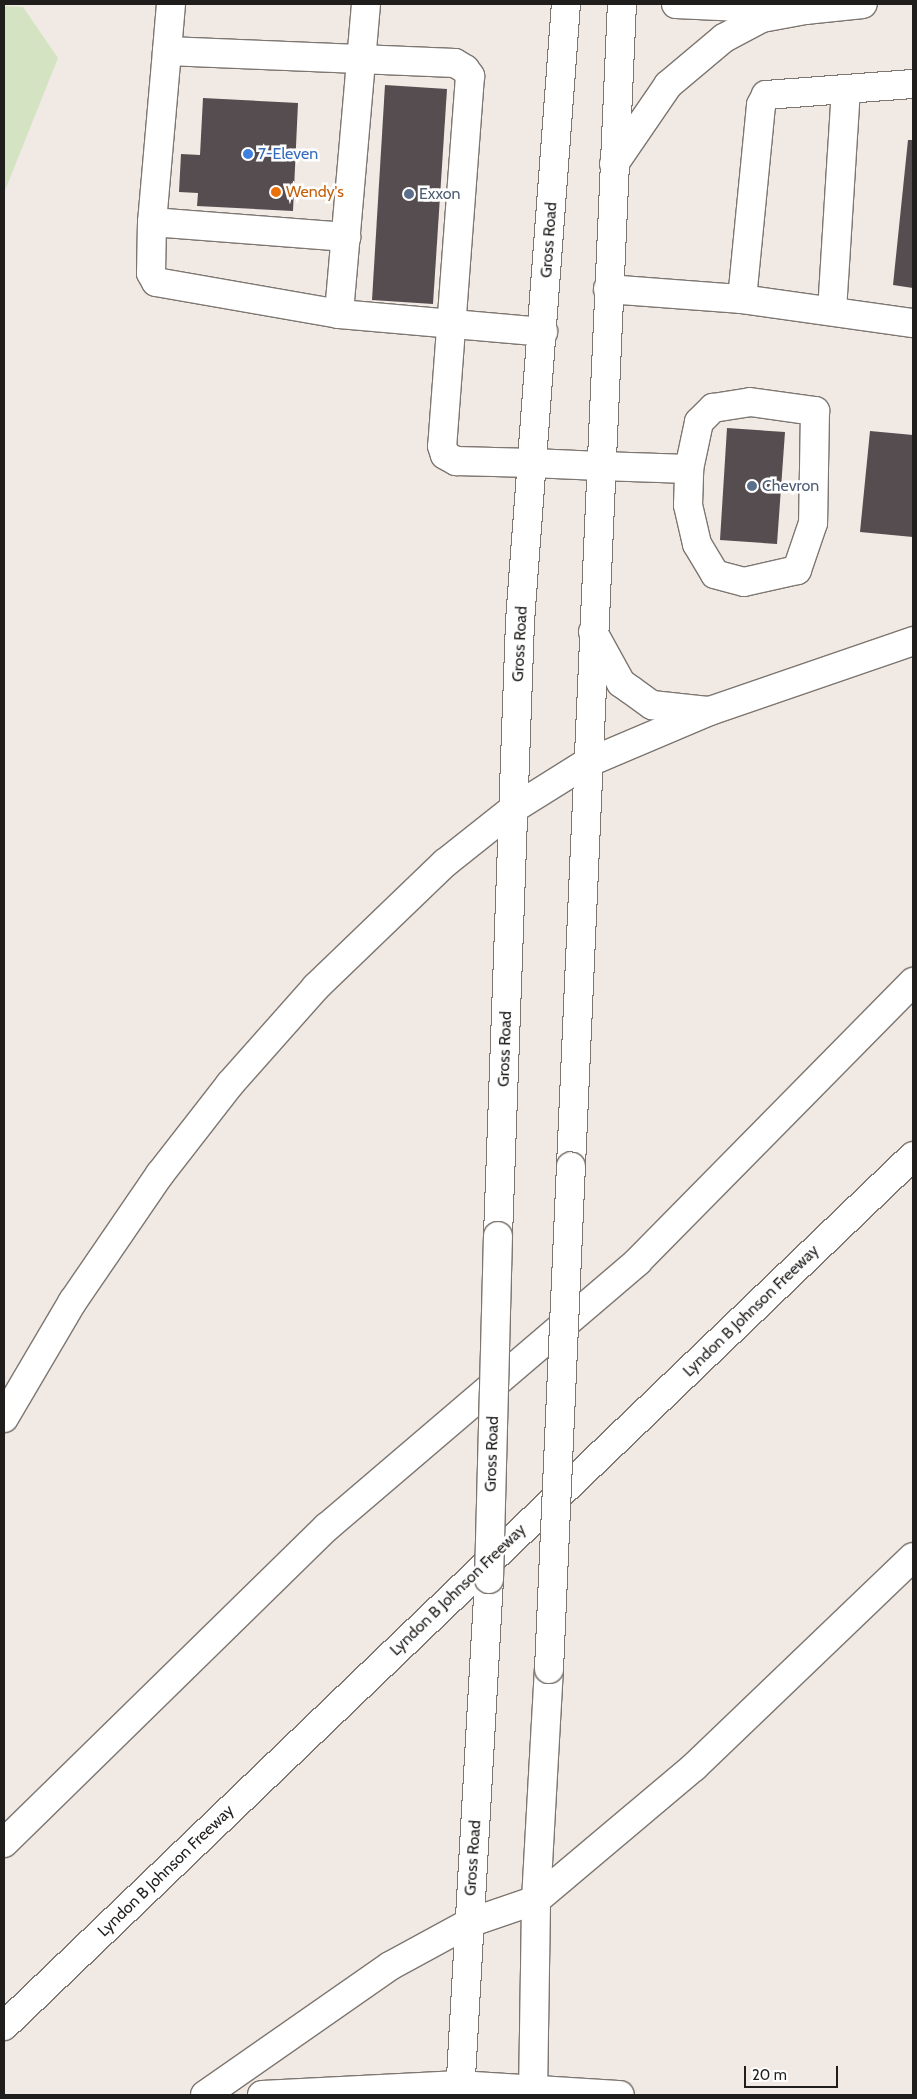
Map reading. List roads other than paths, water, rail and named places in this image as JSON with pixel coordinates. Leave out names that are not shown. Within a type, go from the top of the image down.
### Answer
[{"type":"main road","points":[[171,4],[152,222],[151,273],[166,287],[339,314],[543,332]]},
{"type":"main road","points":[[339,314],[366,4]]},
{"type":"main road","name":"Gross Road","points":[[460,2090],[482,1726],[513,809],[532,463],[566,4]]},
{"type":"main road","points":[[533,2093],[536,1900],[549,1669],[571,1166],[585,764],[593,632],[622,4]]},
{"type":"main road","points":[[676,4],[805,10]]},
{"type":"main road","points":[[614,164],[668,85],[724,38],[762,18],[805,10],[863,4]]},
{"type":"main road","points":[[167,51],[455,63],[470,76],[450,323],[445,455],[456,461],[689,469]]},
{"type":"main road","points":[[742,298],[761,105],[766,95],[846,91],[913,84]]},
{"type":"main road","points":[[832,312],[846,91]]},
{"type":"main road","points":[[152,222],[346,236]]},
{"type":"main road","points":[[608,289],[742,298],[913,323]]},
{"type":"main road","points":[[750,402],[814,411],[813,524],[797,570],[744,582],[716,574],[697,544],[688,505],[689,469],[699,422],[713,408],[750,402]]},
{"type":"main road","points":[[593,632],[621,683],[631,690],[652,704],[710,711]]},
{"type":"main road","points":[[4,1418],[78,1293],[160,1174],[230,1084],[376,926],[513,809],[585,764],[710,711],[913,641]]},
{"type":"main road","points":[[4,1843],[327,1527],[638,1260],[913,982]]},
{"type":"main road","name":"Lyndon B Johnson Freeway","points":[[4,2026],[913,1156]]},
{"type":"main road","points":[[205,2095],[390,1966],[469,1923],[536,1900],[694,1767],[913,1557]]},
{"type":"main road","points":[[262,2095],[460,2090],[620,2095]]},
{"type":"place","name":"7-Eleven","points":[[248,154]]},
{"type":"place","name":"Wendy's","points":[[276,192]]},
{"type":"place","name":"Exxon","points":[[409,194]]},
{"type":"place","name":"Chevron","points":[[752,486]]}]
